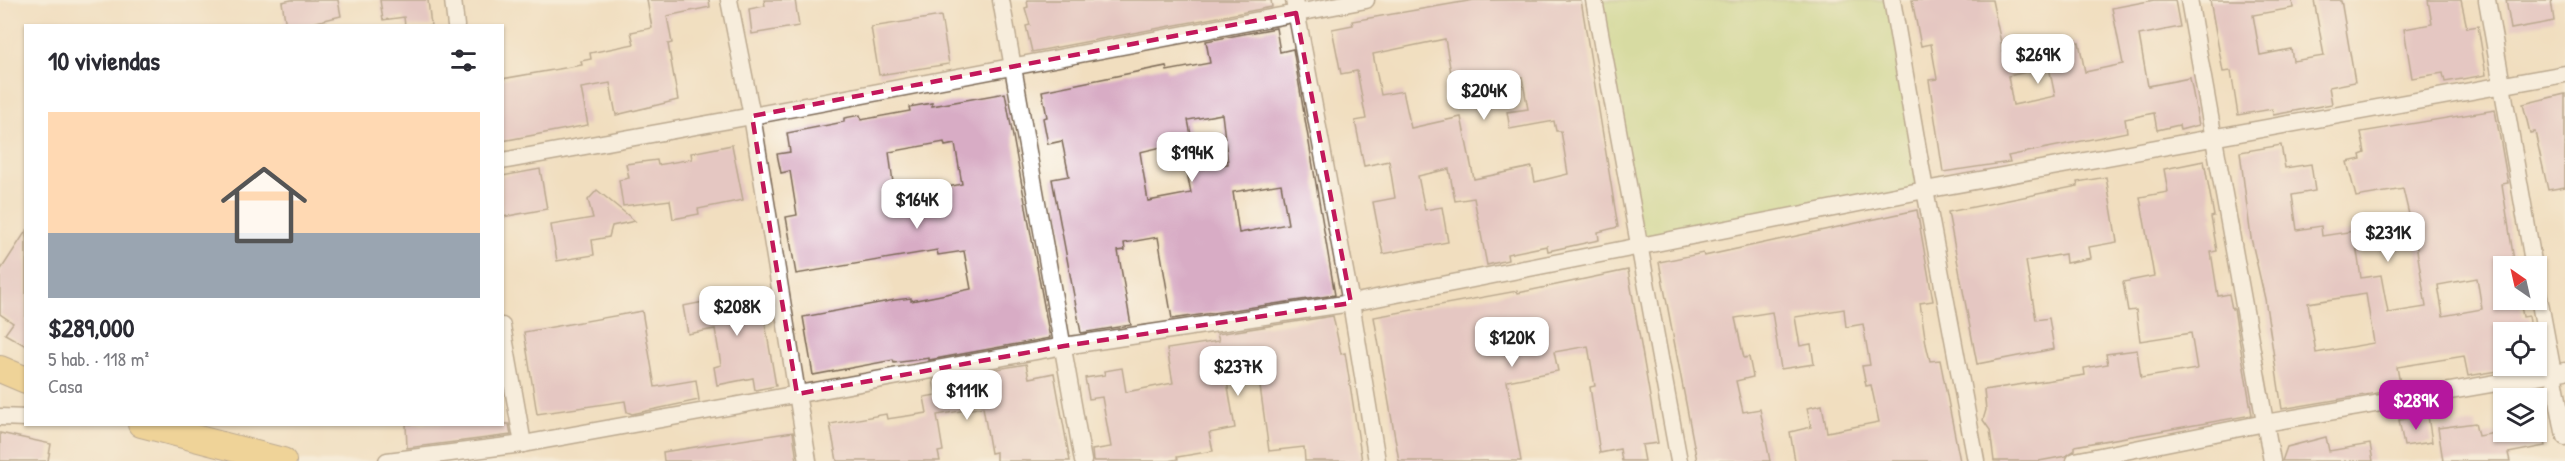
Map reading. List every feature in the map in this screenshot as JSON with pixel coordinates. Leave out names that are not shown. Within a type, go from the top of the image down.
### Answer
[{"type":"main road","points":[[0,369],[24,379]]},
{"type":"main road","points":[[144,426],[283,461]]},
{"type":"street","points":[[453,0],[456,24]]},
{"type":"street","points":[[729,0],[752,117],[808,461]]},
{"type":"street","points":[[1001,0],[1083,461]]},
{"type":"street","points":[[504,161],[752,117],[1014,67],[1295,6],[1366,0]]},
{"type":"street","points":[[1594,0],[1679,461]]},
{"type":"street","points":[[1892,0],[1924,190],[1976,461]]},
{"type":"street","points":[[2189,0],[2272,461]]},
{"type":"street","points":[[2487,0],[2500,86],[2532,256]]},
{"type":"street","points":[[1295,6],[1351,303],[1377,461]]},
{"type":"street","points":[[387,461],[523,444],[1064,346],[1351,303],[1924,190],[2565,74]]},
{"type":"street","points":[[2543,310],[2559,372],[2565,436]]},
{"type":"street","points":[[504,337],[523,444]]},
{"type":"street","points":[[2075,461],[2265,423],[2559,372]]},
{"type":"street","points":[[0,417],[24,418]]},
{"type":"highlighted area","points":[[1296,13],[1351,303],[1064,346],[797,394],[752,116]]},
{"type":"green space","points":[[1594,0],[1892,0],[1925,190],[1641,246]]},
{"type":"building","points":[[338,0],[341,16],[308,24],[286,24],[282,2]]},
{"type":"building","points":[[380,0],[428,0],[431,24],[405,24],[404,17],[383,20]]},
{"type":"building","points":[[647,0],[709,0],[710,7],[667,16],[672,43],[668,44],[678,100],[616,115],[610,83],[581,88],[588,125],[504,141],[504,79],[582,65],[581,61],[591,59],[590,53],[634,44],[631,32],[652,28]]},
{"type":"building","points":[[764,0],[795,0],[799,26],[752,34],[749,9],[765,6]]},
{"type":"building","points":[[1027,0],[1271,0],[1272,7],[1032,52],[1026,26],[1030,25],[1025,8],[1028,7]]},
{"type":"building","points":[[1474,0],[1581,0],[1618,227],[1598,232],[1599,240],[1548,251],[1547,246],[1507,254],[1508,260],[1487,265],[1474,198],[1455,201],[1449,169],[1418,176],[1425,210],[1442,207],[1448,242],[1383,254],[1373,202],[1395,198],[1389,161],[1364,166],[1355,121],[1366,119],[1357,71],[1341,74],[1332,29],[1353,25],[1352,21]],"holes":[[[1445,39],[1454,90],[1522,77],[1528,109],[1507,112],[1510,129],[1554,121],[1556,131],[1561,131],[1568,174],[1535,182],[1532,167],[1474,179],[1461,117],[1411,128],[1403,91],[1381,95],[1373,54]]]},
{"type":"building","points":[[1912,0],[1992,0],[2003,52],[2054,41],[2056,47],[2079,42],[2085,72],[2123,64],[2112,8],[2154,0],[2175,0],[2180,27],[2139,35],[2148,86],[2190,78],[2199,125],[2180,130],[2179,125],[2157,130],[2154,113],[2125,119],[2127,132],[2008,156],[2010,162],[1943,172],[1929,80],[1937,79],[1931,44],[1921,46]],"holes":[[[2049,67],[2055,96],[2013,105],[2008,76]]]},
{"type":"building","points":[[2210,0],[2292,0],[2293,8],[2253,15],[2260,55],[2291,49],[2293,61],[2324,56],[2314,0],[2341,0],[2355,82],[2329,87],[2332,104],[2273,115],[2272,109],[2238,115],[2231,71],[2223,72]]},
{"type":"building","points":[[2428,0],[2461,0],[2467,28],[2478,26],[2486,75],[2445,82],[2443,73],[2412,78],[2404,29],[2432,24]]},
{"type":"building","points":[[2506,0],[2551,0],[2554,21],[2511,29]]},
{"type":"building","points":[[941,16],[949,64],[879,75],[871,27]]},
{"type":"building","points":[[1276,28],[1280,52],[1293,49],[1335,295],[1172,319],[1158,237],[1124,243],[1125,250],[1118,251],[1131,325],[1081,333],[1052,179],[1069,176],[1062,141],[1048,144],[1043,118],[1047,117],[1042,91],[1166,66],[1167,71],[1210,63],[1206,41]],"holes":[[[1222,114],[1228,164],[1187,172],[1191,193],[1148,201],[1140,152],[1192,140],[1188,120]],[[1281,184],[1288,224],[1239,233],[1233,192]]]},
{"type":"building","points":[[1005,93],[1050,338],[929,360],[929,358],[894,363],[893,360],[813,375],[803,317],[895,300],[911,298],[911,301],[971,289],[964,251],[938,255],[937,250],[796,274],[786,217],[797,215],[790,171],[781,173],[777,154],[790,152],[787,133],[844,122],[844,118],[860,115],[861,120],[910,111],[909,107],[932,103],[932,106]],"holes":[[[944,142],[945,146],[955,144],[962,184],[895,198],[889,152]]]},
{"type":"building","points":[[2565,94],[2565,187],[2548,190],[2535,132],[2530,133],[2523,104]]},
{"type":"building","points":[[2495,110],[2508,183],[2502,184],[2513,256],[2493,256],[2493,310],[2522,310],[2523,317],[2529,316],[2530,322],[2493,322],[2493,372],[2468,376],[2464,356],[2397,367],[2401,389],[2282,409],[2265,299],[2251,238],[2240,152],[2281,145],[2285,168],[2311,164],[2315,191],[2292,195],[2297,230],[2321,226],[2322,236],[2354,231],[2361,278],[2381,275],[2388,313],[2426,307],[2416,244],[2403,189],[2356,197],[2347,162],[2361,159],[2360,155],[2365,153],[2361,132]],"holes":[[[2477,278],[2482,309],[2443,316],[2438,285]],[[2366,294],[2374,343],[2316,353],[2308,303]]]},
{"type":"building","points":[[732,145],[743,200],[698,209],[699,214],[673,219],[670,200],[623,206],[619,180],[629,178],[626,164],[657,160],[658,165],[692,159],[691,153]]},
{"type":"building","points":[[2204,161],[2214,216],[2211,217],[2217,251],[2211,252],[2218,296],[2229,294],[2232,309],[2234,309],[2252,415],[2075,446],[2075,450],[2066,456],[2039,461],[1994,461],[1990,430],[1983,420],[1986,410],[1984,390],[2085,375],[2084,368],[2108,364],[2106,354],[2137,350],[2141,378],[2197,369],[2191,333],[2140,341],[2136,310],[2128,311],[2123,282],[2154,276],[2140,197],[2168,192],[2164,169]]},
{"type":"building","points":[[540,169],[547,209],[504,217],[504,176]]},
{"type":"building","points":[[2106,177],[2117,242],[2089,247],[2091,258],[2066,263],[2065,254],[2026,261],[2036,320],[2049,318],[2054,349],[1977,364],[1948,212],[2078,186],[2077,182]]},
{"type":"building","points":[[597,190],[635,221],[612,226],[609,237],[592,240],[594,255],[557,261],[551,225],[593,218],[588,200]]},
{"type":"building","points":[[1917,210],[1933,301],[1920,303],[1926,344],[1930,361],[1940,360],[1960,461],[1795,461],[1790,432],[1811,427],[1807,408],[1822,405],[1827,432],[1879,422],[1871,385],[1866,386],[1862,366],[1870,365],[1863,324],[1846,327],[1844,309],[1795,317],[1800,346],[1811,344],[1814,364],[1781,369],[1772,312],[1735,318],[1744,358],[1749,357],[1753,377],[1736,381],[1743,412],[1760,409],[1770,461],[1697,461],[1659,262],[1703,253],[1704,256]]},
{"type":"building","points":[[24,234],[24,345],[5,334],[13,323],[0,314],[0,271]]},
{"type":"building","points":[[1628,270],[1658,443],[1642,445],[1645,461],[1622,461],[1620,449],[1600,453],[1590,387],[1595,386],[1588,346],[1554,352],[1558,371],[1507,381],[1521,461],[1399,461],[1374,317],[1517,291],[1518,293]]},
{"type":"building","points":[[765,290],[769,310],[763,311],[776,386],[755,390],[753,378],[717,385],[714,367],[721,365],[715,329],[688,334],[683,306]]},
{"type":"building","points":[[642,311],[655,387],[696,380],[699,400],[632,414],[627,412],[625,401],[537,414],[524,332]]},
{"type":"building","points":[[1333,316],[1341,354],[1345,353],[1362,461],[1305,461],[1304,447],[1269,451],[1256,358],[1224,364],[1235,428],[1209,433],[1213,451],[1177,457],[1178,459],[1168,461],[1093,461],[1092,450],[1111,447],[1102,397],[1089,399],[1085,378],[1105,375],[1104,371],[1122,368],[1126,392],[1173,383],[1167,349],[1219,341],[1217,334]]},
{"type":"building","points":[[1026,364],[1029,378],[1054,373],[1070,461],[996,461],[996,452],[991,453],[983,407],[937,415],[943,451],[938,452],[940,461],[837,461],[830,424],[886,414],[887,419],[927,413],[924,397],[936,395],[933,380]]},
{"type":"building","points":[[2428,416],[2432,442],[2404,446],[2399,420]]},
{"type":"building","points":[[2475,423],[2478,436],[2493,434],[2493,442],[2544,442],[2545,446],[2508,453],[2510,461],[2443,461],[2438,428]]},
{"type":"building","points":[[504,424],[509,424],[511,435],[407,448],[406,426],[504,426]]},
{"type":"building","points":[[793,432],[797,461],[664,461],[663,452]]},
{"type":"building","points":[[0,433],[51,444],[48,461],[0,461]]},
{"type":"building","points":[[2326,437],[2329,451],[2370,444],[2373,461],[2282,461],[2287,447]]}]
